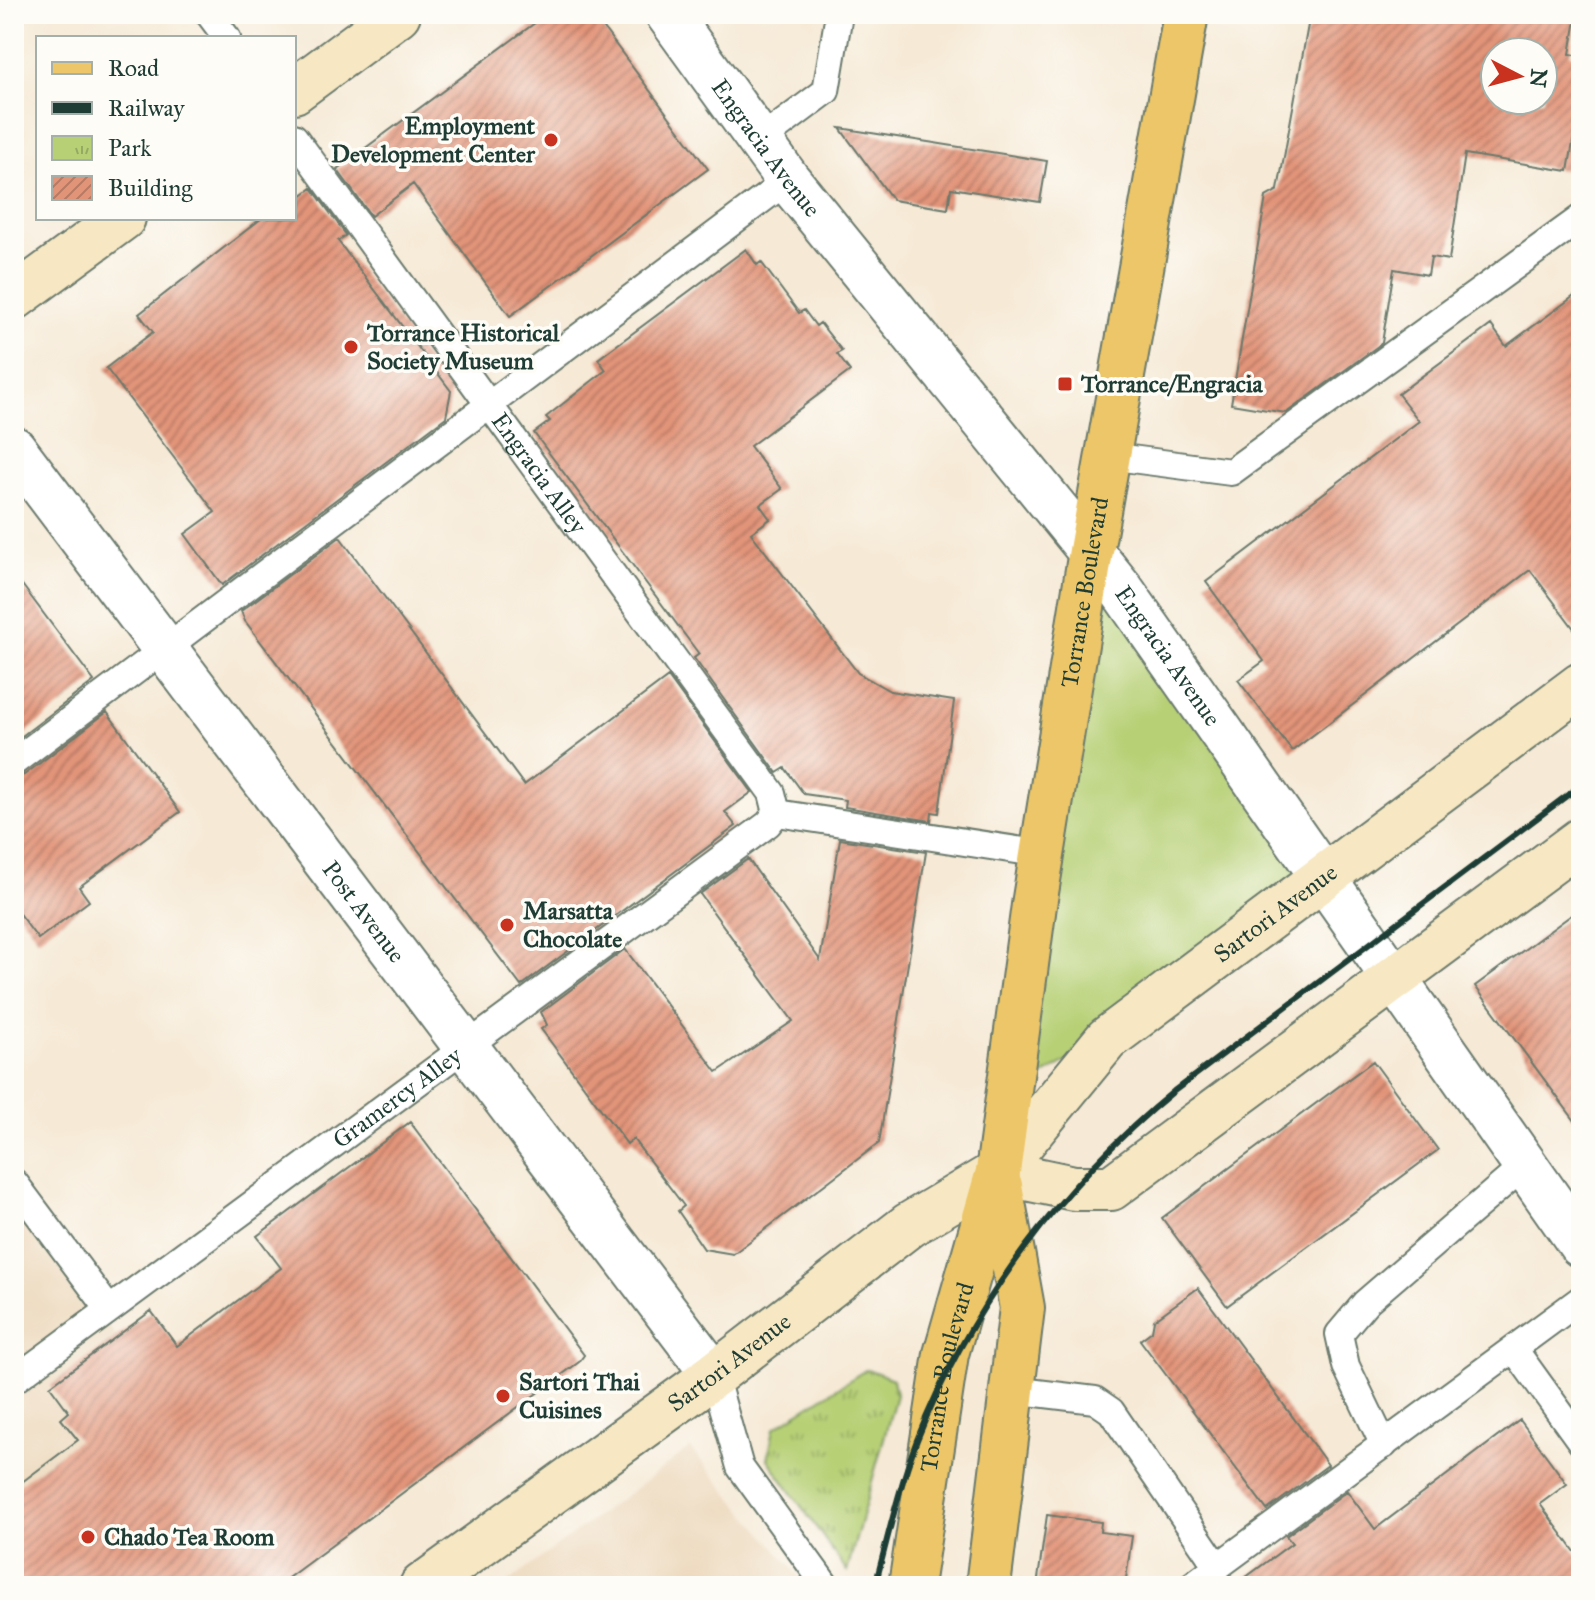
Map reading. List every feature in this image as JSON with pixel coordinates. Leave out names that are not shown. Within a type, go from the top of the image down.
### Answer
[{"type":"main road","name":"Torrance Boulevard","points":[[911,1586],[946,1354],[998,1172],[1043,854],[1091,551],[1186,14]]},
{"type":"main road","name":"Torrance Boulevard","points":[[988,1586],[1022,1308],[998,1172]]},
{"type":"street","points":[[296,90],[398,14]]},
{"type":"street","name":"Engracia Avenue","points":[[668,14],[758,142],[1091,551],[1581,1245]]},
{"type":"street","points":[[14,298],[120,220]]},
{"type":"street","name":"Post Avenue","points":[[14,449],[714,1375]]},
{"type":"street","name":"Sartori Avenue","points":[[422,1586],[714,1375],[909,1225],[998,1172],[1107,1039],[1581,685]]},
{"type":"street","points":[[998,1172],[1074,1188],[1111,1188],[1581,840]]},
{"type":"lane","points":[[209,14],[226,36]]},
{"type":"lane","points":[[758,142],[826,91],[839,14]]},
{"type":"lane","name":"Engracia Alley","points":[[296,140],[772,793],[777,813]]},
{"type":"lane","points":[[14,762],[788,180]]},
{"type":"lane","points":[[1108,456],[1231,472],[1581,218]]},
{"type":"lane","points":[[777,813],[1043,854]]},
{"type":"lane","name":"Gramercy Alley","points":[[14,1380],[768,824],[777,813]]},
{"type":"lane","points":[[1384,1445],[1346,1366],[1339,1334],[1366,1302],[1523,1167]]},
{"type":"lane","points":[[14,1182],[108,1308]]},
{"type":"lane","points":[[1191,1586],[1581,1299]]},
{"type":"lane","points":[[1514,1349],[1581,1442]]},
{"type":"lane","points":[[714,1375],[740,1467],[826,1586]]},
{"type":"lane","points":[[1012,1390],[1095,1400],[1111,1411],[1217,1566]]},
{"type":"shaded area","points":[[14,1201],[304,1586],[14,1586]]},
{"type":"shaded area","points":[[690,1448],[808,1586],[503,1586]]},
{"type":"green space","points":[[1091,551],[1322,880],[1107,1039],[1009,1095]]},
{"type":"green space","points":[[867,1369],[893,1379],[896,1395],[847,1571],[768,1459],[774,1428]]},
{"type":"building","points":[[547,14],[593,14],[708,169],[510,316],[413,184],[371,216],[337,169]]},
{"type":"building","points":[[1310,14],[1577,14],[1570,54],[1581,56],[1581,97],[1568,171],[1465,154],[1449,260],[1431,257],[1428,275],[1394,269],[1382,343],[1286,413],[1231,404],[1266,197],[1278,190]]},
{"type":"building","points":[[840,128],[1047,161],[1040,202],[951,188],[948,209],[893,200]]},
{"type":"building","name":"Torrance Historical Society Museum","points":[[312,188],[346,235],[338,241],[451,391],[446,417],[222,585],[185,534],[215,512],[106,368],[153,332],[139,314],[259,220],[296,220],[296,200]]},
{"type":"building","points":[[746,249],[757,265],[761,262],[799,313],[804,310],[816,326],[820,323],[842,351],[837,354],[850,371],[750,446],[782,489],[760,505],[770,519],[751,533],[858,673],[890,691],[954,701],[939,813],[932,812],[931,821],[845,807],[846,800],[804,794],[785,768],[777,773],[694,658],[699,654],[534,433],[550,421],[546,417],[606,370],[598,359]]},
{"type":"building","points":[[1581,291],[1581,638],[1530,570],[1292,751],[1238,680],[1264,661],[1206,582],[1419,421],[1398,394],[1491,325],[1506,346]]},
{"type":"building","points":[[340,537],[524,785],[668,677],[752,792],[725,812],[736,826],[521,986],[245,621],[241,611]]},
{"type":"building","points":[[14,574],[94,681],[14,742]]},
{"type":"building","points":[[107,712],[180,812],[79,887],[89,901],[38,939],[14,907],[14,778],[24,775]]},
{"type":"building","points":[[840,839],[926,852],[879,1143],[733,1254],[704,1249],[678,1211],[684,1206],[633,1139],[627,1144],[541,1029],[547,1025],[541,1012],[625,949],[717,1072],[793,1021],[700,894],[748,859],[820,960]]},
{"type":"building","points":[[1581,908],[1581,1129],[1475,986]]},
{"type":"building","points":[[1373,1061],[1438,1150],[1227,1306],[1162,1218]]},
{"type":"building","points":[[410,1122],[584,1355],[579,1362],[277,1586],[14,1586],[14,1488],[78,1440],[61,1419],[69,1412],[50,1386],[151,1311],[177,1346],[281,1268],[257,1236]]},
{"type":"building","points":[[1198,1288],[1328,1465],[1267,1510],[1140,1340],[1152,1331],[1154,1320]]},
{"type":"building","points":[[1520,1420],[1567,1484],[1540,1504],[1581,1560],[1581,1586],[1234,1586],[1292,1543],[1286,1536],[1347,1491],[1375,1529]]},
{"type":"building","points":[[1047,1515],[1101,1522],[1100,1532],[1132,1536],[1125,1586],[1037,1586]]},
{"type":"railway","points":[[875,1586],[905,1476],[938,1391],[992,1295],[1058,1206],[1134,1126],[1174,1091],[1581,785]]},
{"type":"place","name":"Employment Development Center","points":[[551,140]]},
{"type":"place","name":"Torrance Historical Society Museum","points":[[351,347]]},
{"type":"place","name":"Torrance/Engracia","points":[[1065,384]]},
{"type":"place","name":"Marsatta Chocolate","points":[[507,925]]},
{"type":"place","name":"Sartori Thai Cuisines","points":[[503,1396]]},
{"type":"place","name":"Chado Tea Room","points":[[88,1537]]}]
